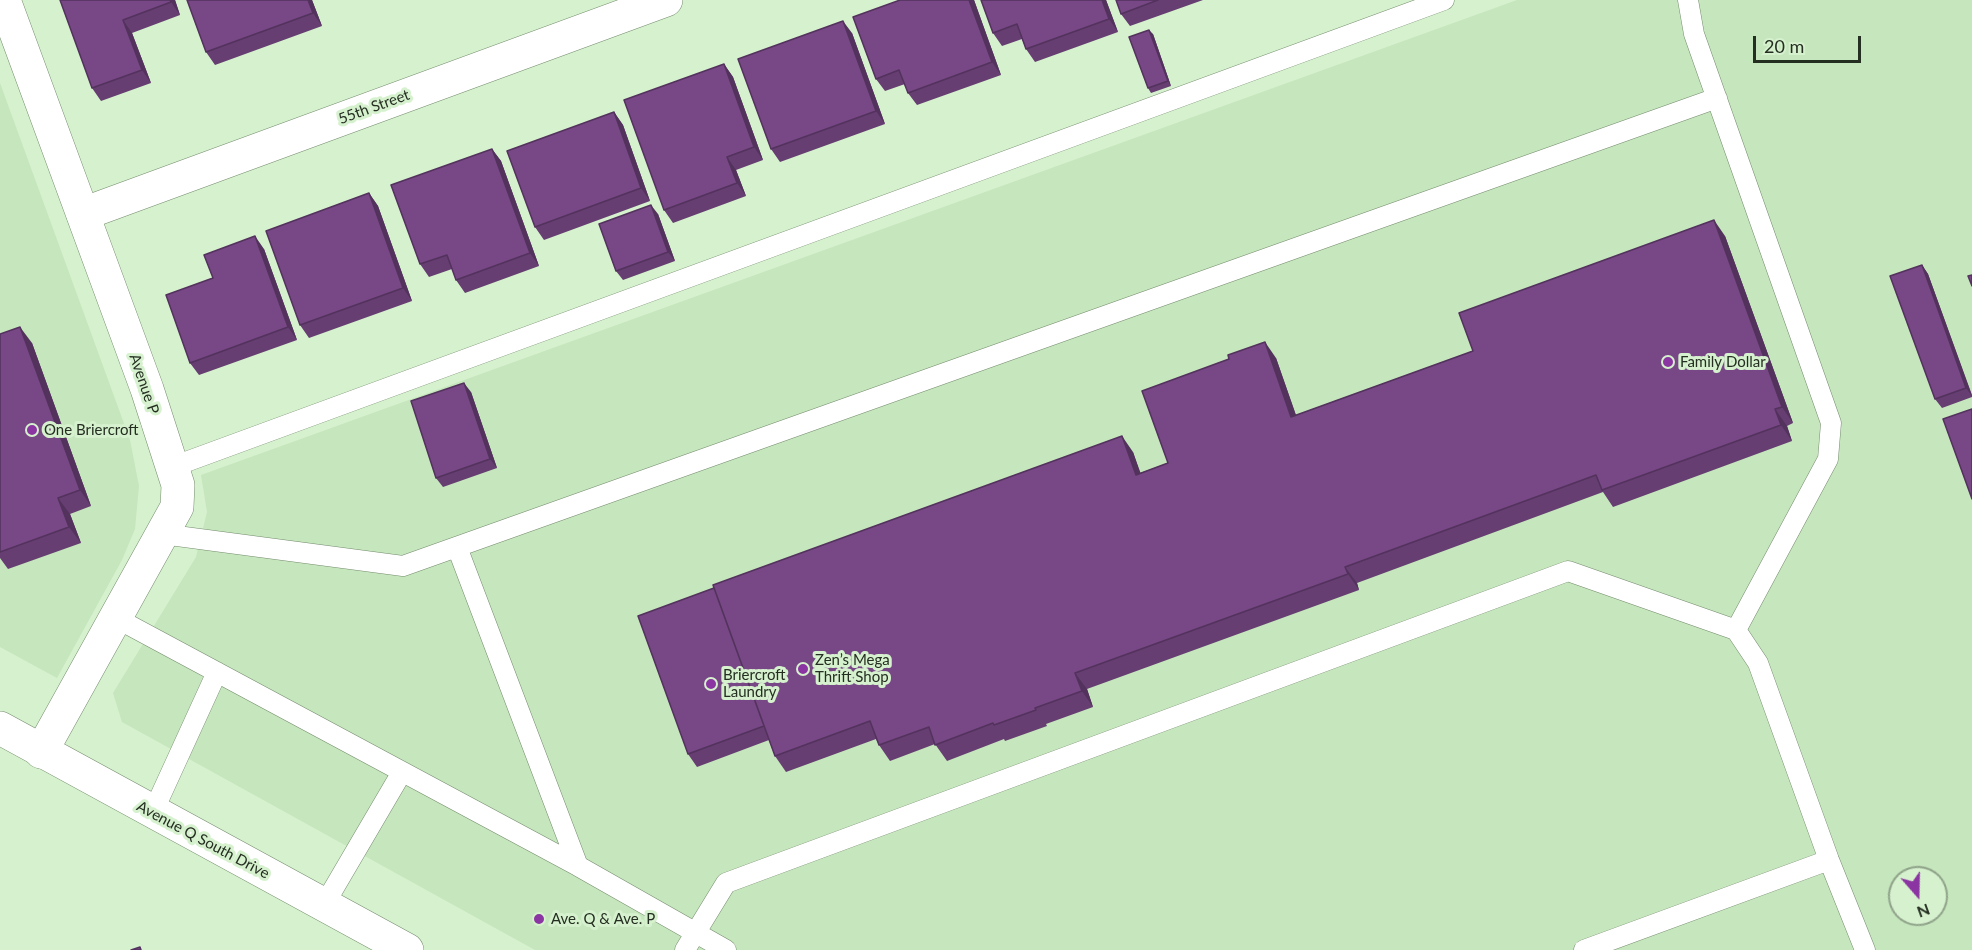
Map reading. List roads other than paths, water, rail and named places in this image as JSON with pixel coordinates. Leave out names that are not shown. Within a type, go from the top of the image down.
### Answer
[{"type":"main road","name":"Avenue P","points":[[4,0],[147,389],[178,485],[177,507],[41,752]]},
{"type":"main road","name":"55th Street","points":[[83,214],[666,0]]},
{"type":"main road","name":"Avenue Q South Drive","points":[[0,728],[407,950]]},
{"type":"lane","points":[[172,467],[1444,0]]},
{"type":"lane","points":[[1688,0],[1694,34],[1831,423],[1828,459],[1736,630]]},
{"type":"lane","points":[[162,534],[403,566],[1717,98]]},
{"type":"lane","points":[[457,547],[578,866]]},
{"type":"lane","points":[[685,950],[726,883],[1568,571],[1736,630],[1758,663],[1829,860],[1865,950]]},
{"type":"lane","points":[[116,618],[578,866],[726,950]]},
{"type":"lane","points":[[153,812],[217,672]]},
{"type":"lane","points":[[324,905],[402,772]]},
{"type":"lane","points":[[1584,950],[1829,860]]},
{"type":"place","name":"Family Dollar","points":[[1668,362]]},
{"type":"place","name":"One Briercroft","points":[[32,430]]},
{"type":"place","name":"Zen’s Mega Thrift Shop","points":[[803,669]]},
{"type":"place","name":"Briercroft Laundry","points":[[711,684]]},
{"type":"place","name":"Ave. Q & Ave. P","points":[[539,919]]}]
